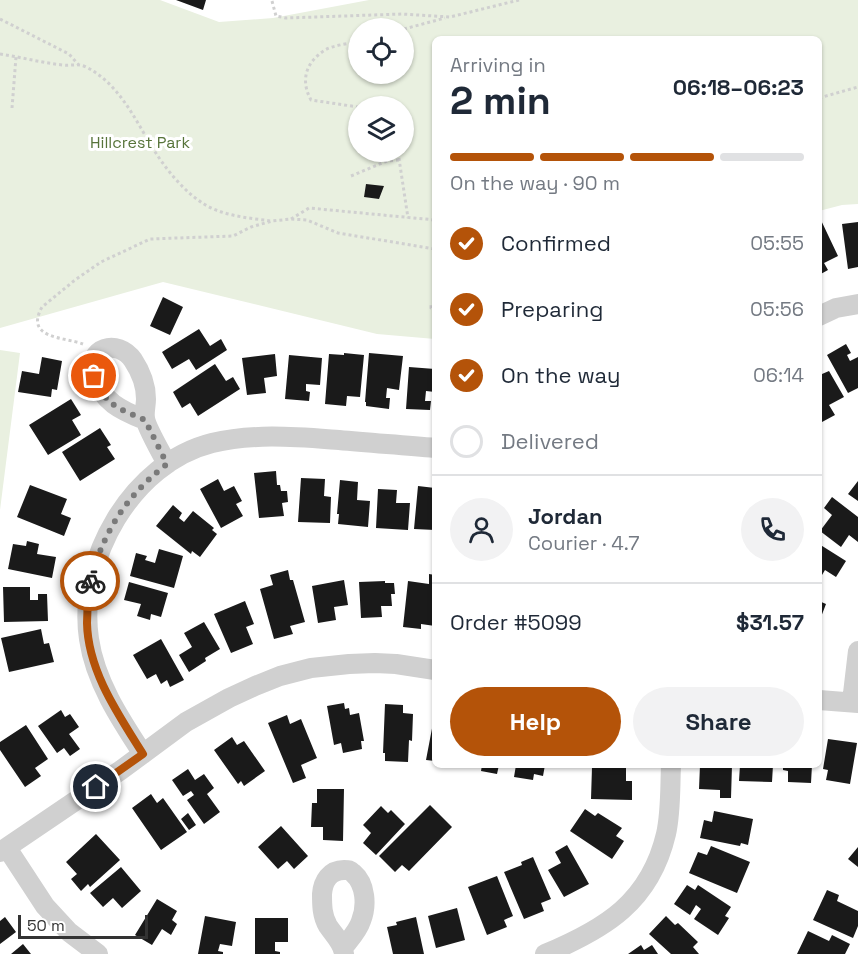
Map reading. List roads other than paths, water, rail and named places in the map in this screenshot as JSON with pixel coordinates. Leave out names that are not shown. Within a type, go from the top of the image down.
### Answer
[{"type":"street","points":[[822,315],[836,308],[858,304]]},
{"type":"street","points":[[145,420],[167,464]]},
{"type":"street","points":[[143,754],[101,680],[87,624],[90,581],[98,555],[109,530],[137,491],[167,464],[194,449],[255,437],[300,437],[432,448]]},
{"type":"street","points":[[822,700],[855,703],[858,651]]},
{"type":"street","points":[[98,954],[69,932],[45,906],[4,850],[186,722],[229,698],[280,676],[311,668],[358,663],[400,664],[432,669]]},
{"type":"street","points":[[545,954],[599,928],[620,913],[635,898],[650,874],[666,833],[671,768]]},
{"type":"park label","name":"Hillcrest Park","points":[[140,142]]}]
